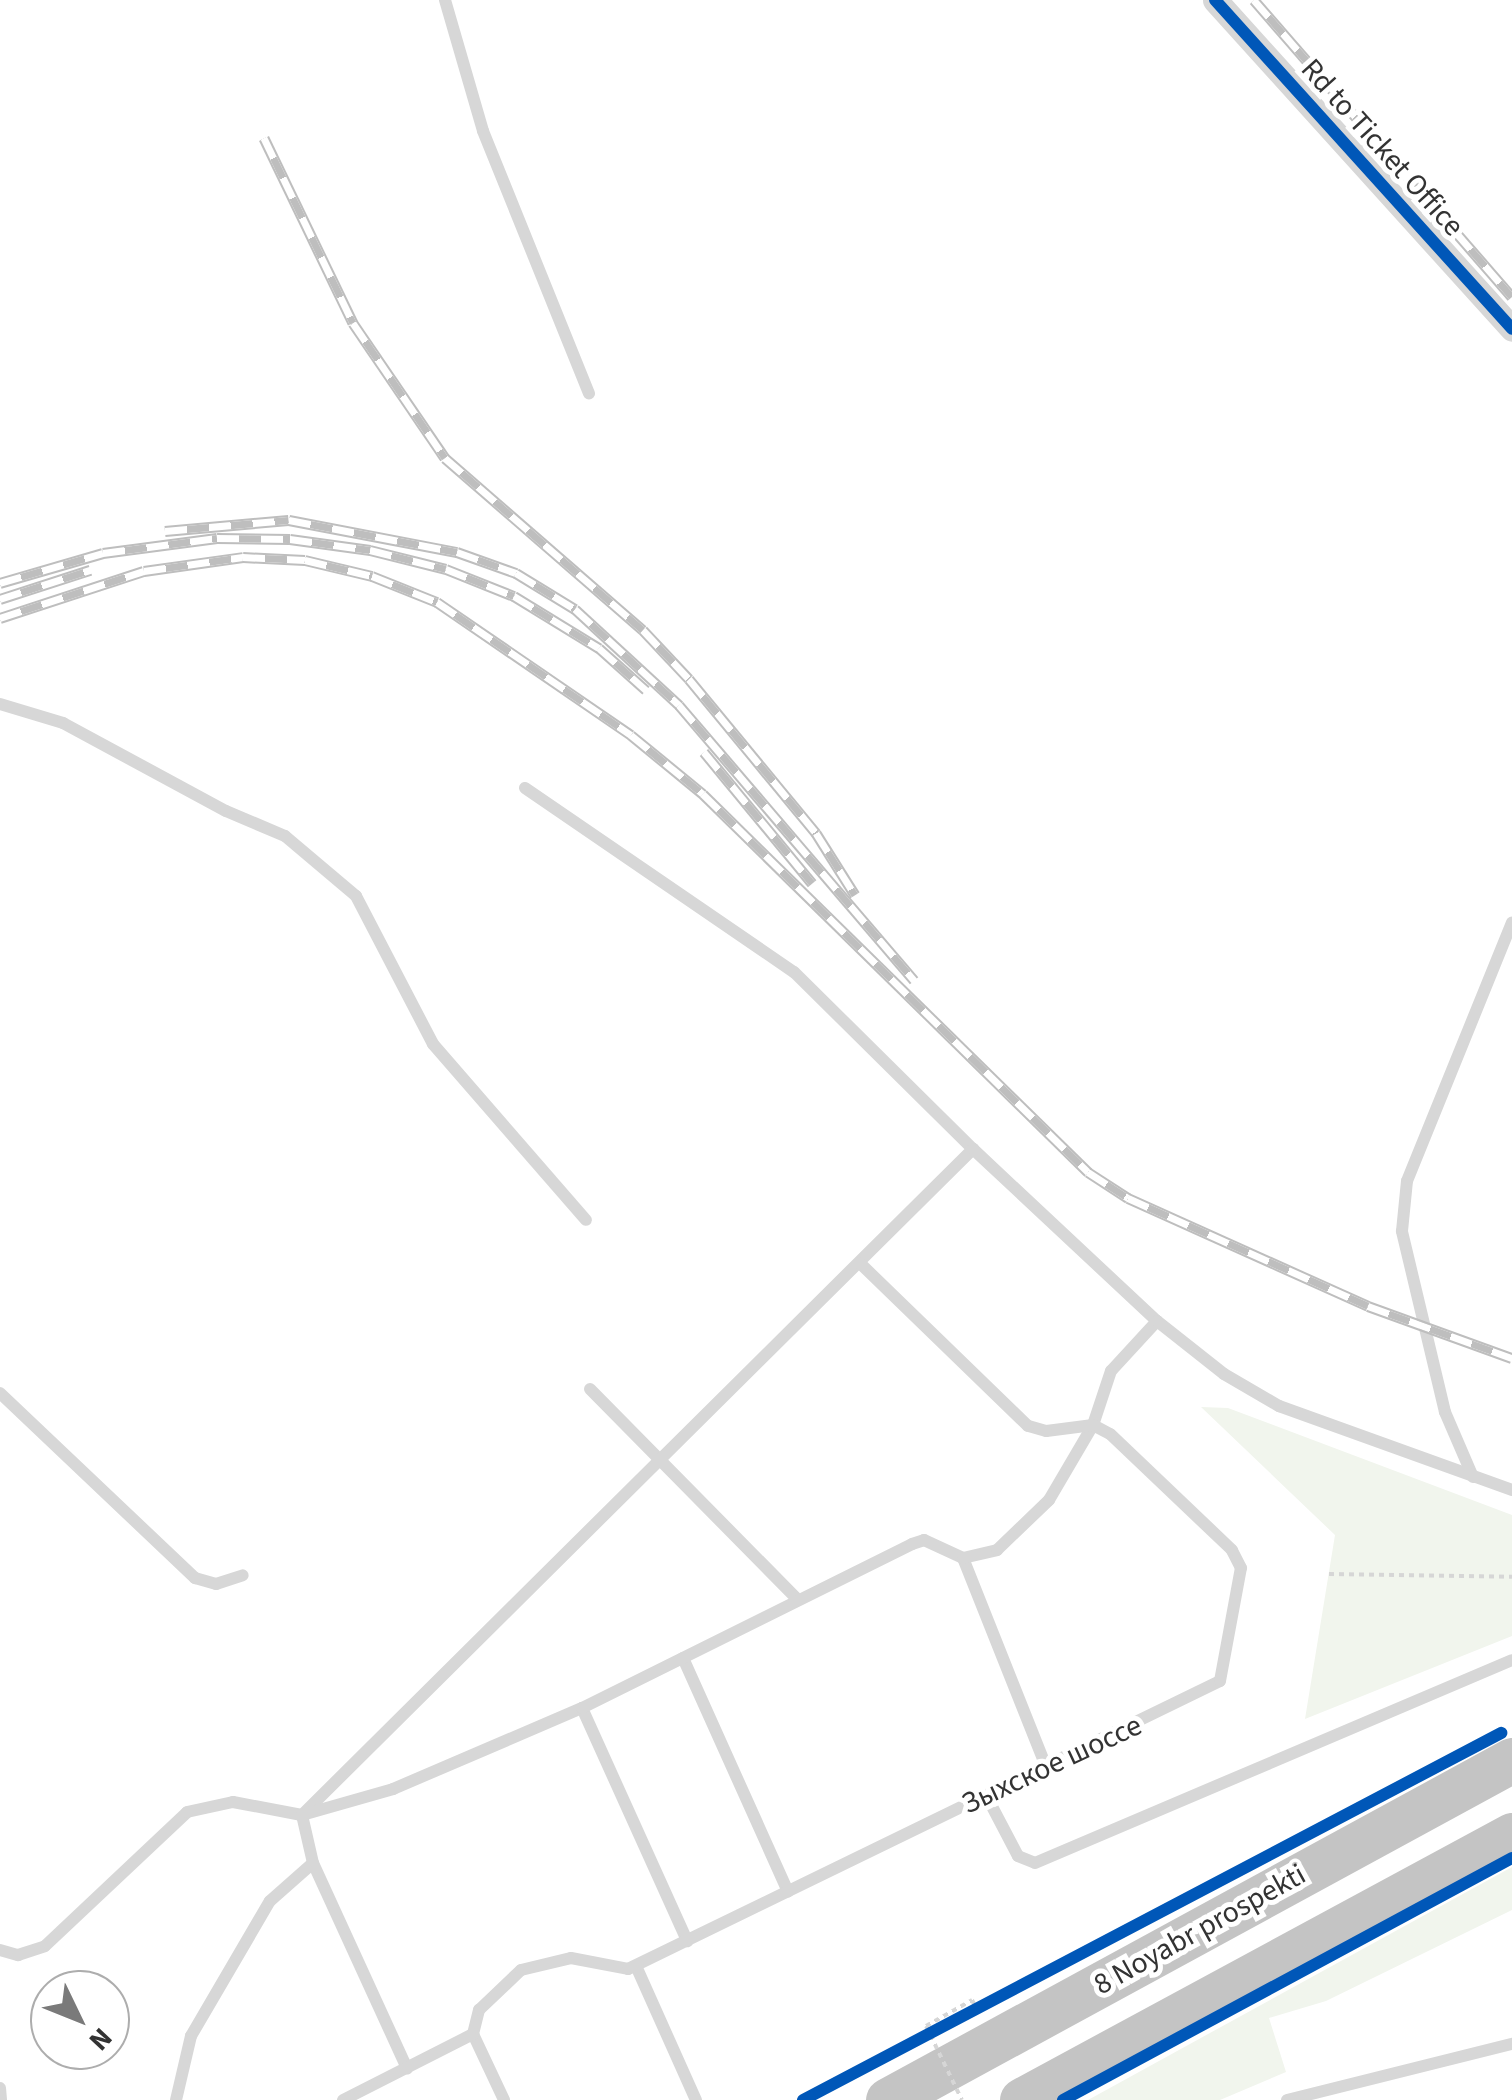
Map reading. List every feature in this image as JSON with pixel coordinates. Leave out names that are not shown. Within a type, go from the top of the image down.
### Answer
[{"type":"highway","name":"8 Noyabr prospekti","points":[[888,2100],[1505,1758]]},
{"type":"highway","points":[[1022,2100],[1512,1835]]},
{"type":"street","name":"Rd to Ticket Office","points":[[1215,0],[1512,329]]},
{"type":"lane","points":[[446,0],[483,131],[588,393]]},
{"type":"lane","points":[[0,704],[63,723],[226,812],[285,836],[356,896],[433,1044],[586,1220]]},
{"type":"lane","points":[[525,788],[794,972],[973,1150],[1157,1321],[1224,1374],[1280,1406],[1512,1490]]},
{"type":"lane","points":[[1473,1477],[1445,1412],[1402,1230],[1408,1180],[1512,923]]},
{"type":"lane","points":[[302,1815],[973,1150]]},
{"type":"lane","points":[[860,1262],[1028,1426],[1046,1431],[1092,1424]]},
{"type":"lane","points":[[0,1950],[18,1955],[45,1946],[186,1812],[233,1802],[302,1815],[453,1768],[924,1540],[964,1558],[997,1550],[1049,1500],[1092,1424],[1111,1371],[1157,1321]]},
{"type":"lane","points":[[590,1389],[798,1600]]},
{"type":"lane","points":[[0,1393],[195,1578],[216,1584],[243,1575]]},
{"type":"lane","name":"Зыхское шоссе","points":[[636,1966],[1220,1681],[1241,1568],[1232,1550],[1110,1434],[1092,1424]]},
{"type":"lane","points":[[964,1558],[1046,1767]]},
{"type":"lane","points":[[683,1658],[788,1892]]},
{"type":"lane","points":[[986,1795],[1018,1856],[1035,1863],[1512,1660]]},
{"type":"lane","points":[[582,1708],[687,1941]]},
{"type":"lane","points":[[302,1815],[312,1863],[407,2068]]},
{"type":"lane","points":[[176,2100],[191,2036],[270,1901],[312,1863]]},
{"type":"lane","points":[[504,2100],[474,2034],[479,2010],[521,1970],[571,1958],[616,1970],[636,1966],[696,2100]]},
{"type":"lane","points":[[343,2100],[474,2034]]},
{"type":"lane","points":[[1287,2100],[1512,2044]]},
{"type":"lane","points":[[0,2088],[1,2100]]},
{"type":"path","points":[[1329,1574],[1512,1577]]},
{"type":"path","points":[[918,2043],[980,2006],[972,2000],[926,2026],[962,2100]]},
{"type":"shaded area","points":[[1201,1407],[1228,1408],[1512,1515],[1512,1636],[1305,1719],[1335,1535]]},
{"type":"shaded area","points":[[1512,1867],[1512,1910],[1326,2001],[1269,2018],[1286,2072],[1220,2100],[1088,2100]]},
{"type":"railway","points":[[1254,0],[1512,297]]},
{"type":"railway","points":[[264,138],[353,323],[445,458],[643,630],[689,679],[816,833],[855,895]]},
{"type":"railway","points":[[165,531],[289,520],[457,552],[516,573],[575,609],[679,705],[914,980]]},
{"type":"railway","points":[[0,583],[103,553],[217,538],[290,539],[370,550],[446,569],[514,596],[599,648],[646,690]]},
{"type":"railway","points":[[0,618],[144,571],[243,557],[305,560],[372,576],[437,602],[631,735],[703,794],[1088,1172],[1128,1198],[1368,1306],[1512,1358]]},
{"type":"railway","points":[[0,599],[90,570]]},
{"type":"railway","points":[[704,752],[812,883]]},
{"type":"cycle path","points":[[1215,0],[1512,329]]},
{"type":"cycle path","points":[[803,2100],[1501,1733]]},
{"type":"cycle path","points":[[1063,2100],[1512,1858]]}]
